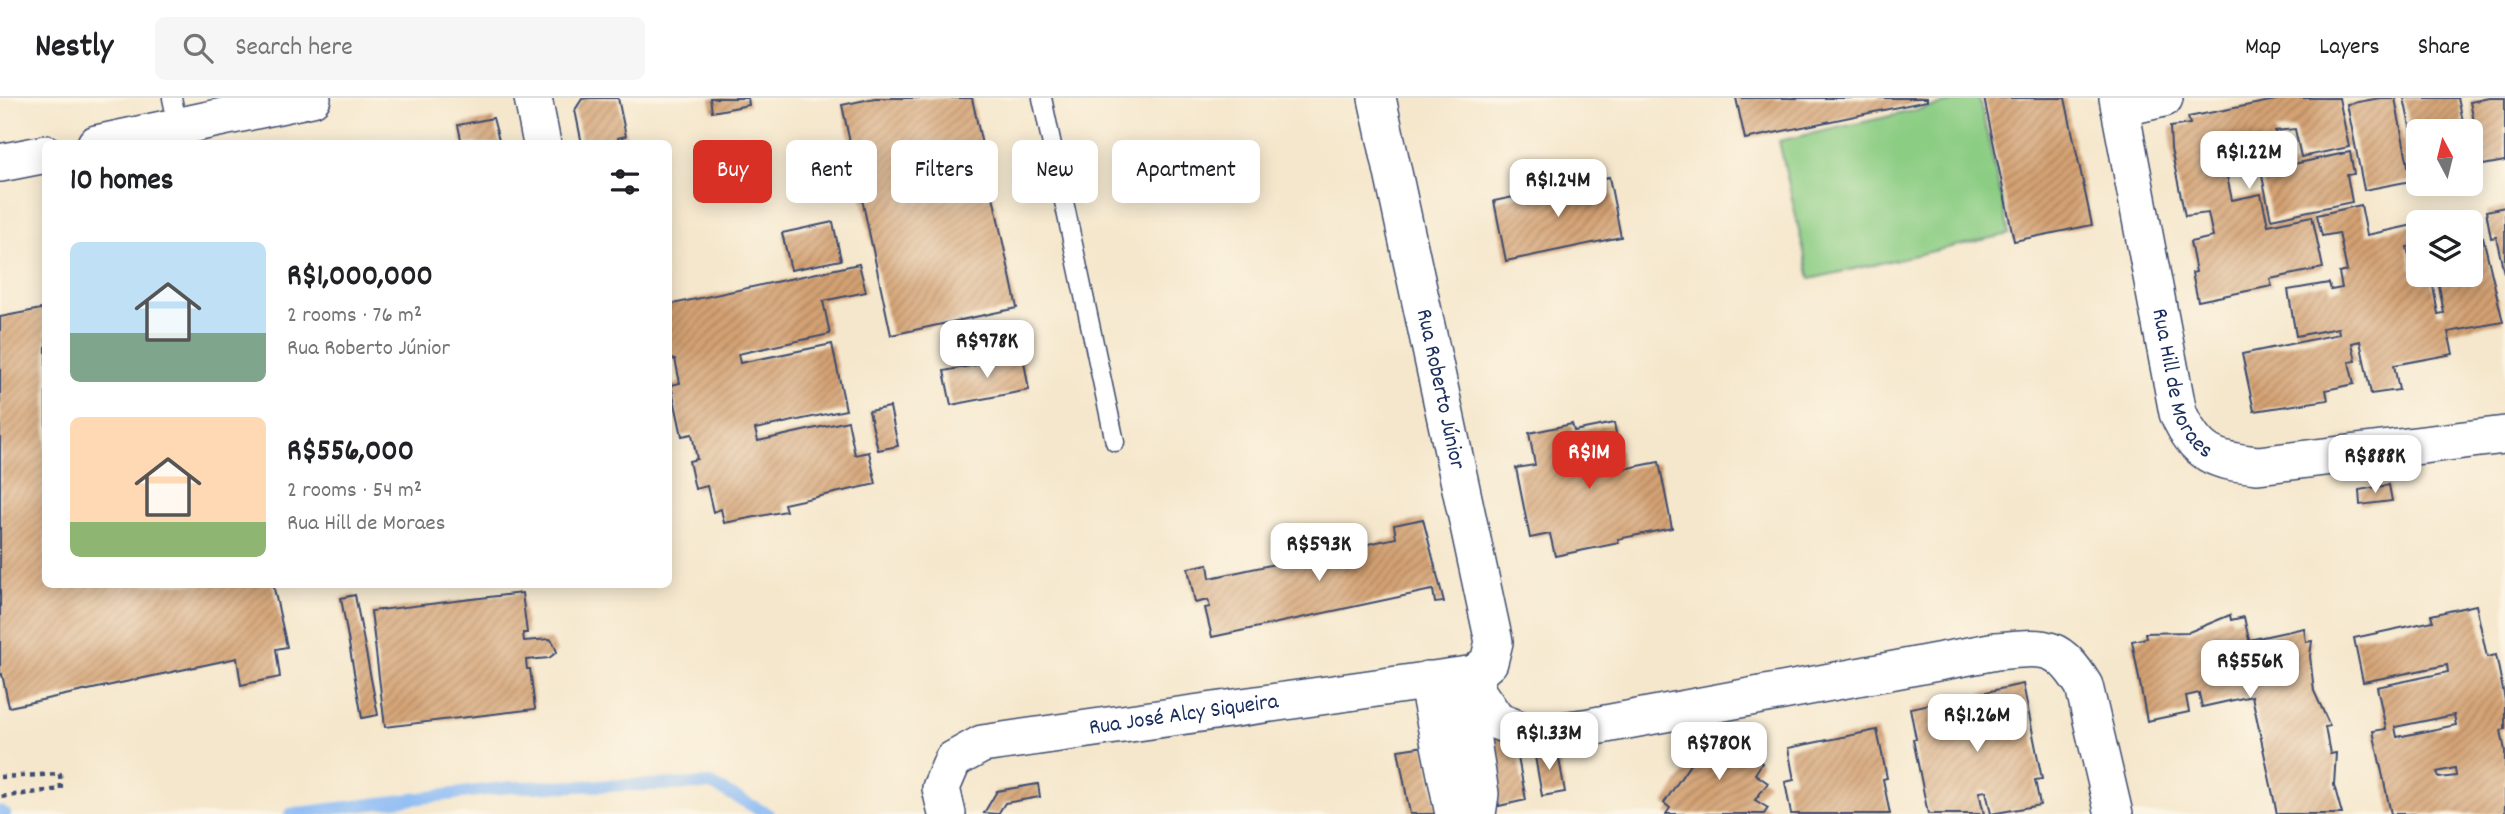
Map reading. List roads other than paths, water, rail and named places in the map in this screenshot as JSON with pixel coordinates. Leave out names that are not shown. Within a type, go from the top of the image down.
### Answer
[{"type":"street","points":[[106,140],[175,112],[312,98]]},
{"type":"street","points":[[533,98],[541,140]]},
{"type":"street","name":"Rua Roberto Júnior","points":[[1377,98],[1494,642],[1489,662],[1469,674]]},
{"type":"street","points":[[2119,103],[2164,98]]},
{"type":"street","name":"Rua Hill de Moraes","points":[[2119,103],[2178,413],[2188,434],[2204,451],[2228,462],[2258,465],[2505,435]]},
{"type":"street","points":[[0,163],[42,155]]},
{"type":"street","points":[[1469,674],[1477,692],[1497,721],[1534,735],[1590,727],[1996,651],[2048,649],[2073,668],[2084,686],[2113,814]]},
{"type":"street","points":[[1469,674],[1480,794],[1477,814]]},
{"type":"street","name":"Rua José Alcy Siqueira","points":[[947,814],[941,788],[953,760],[982,744],[1469,674]]},
{"type":"street","points":[[1427,680],[1440,751],[1453,809],[1457,814]]},
{"type":"lane","points":[[1042,98],[1115,442]]},
{"type":"waterway","points":[[290,814],[511,787],[711,784],[768,814]]},
{"type":"waterway","points":[[0,811],[5,814]]}]
